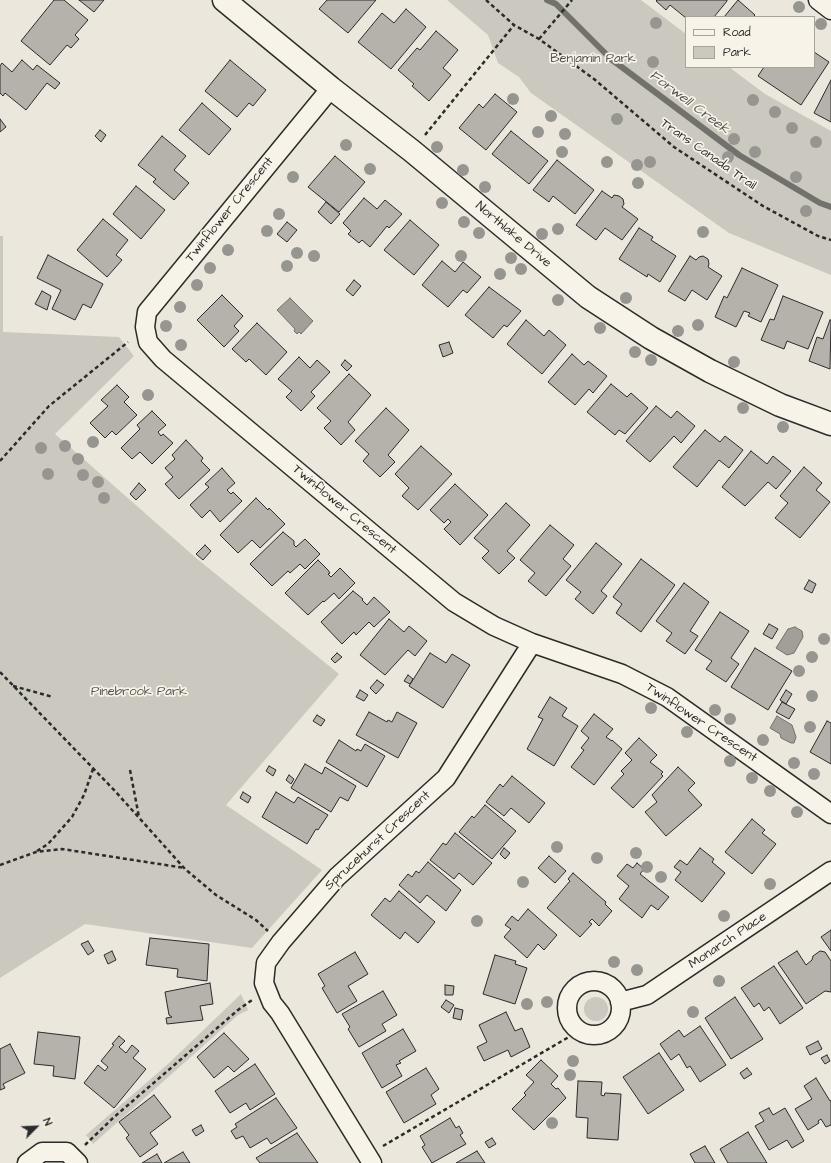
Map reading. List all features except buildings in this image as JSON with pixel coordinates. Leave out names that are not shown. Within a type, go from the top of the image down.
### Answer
[{"type":"street","name":"Northlake Drive","points":[[224,0],[331,88],[412,151],[559,274],[620,318],[679,354],[746,389],[780,405],[831,424]]},
{"type":"street","points":[[818,0],[831,10]]},
{"type":"street","name":"Twinflower Crescent","points":[[331,88],[147,312],[145,327],[148,342],[163,359],[454,602],[494,626],[532,643],[622,674],[667,697],[831,814]]},
{"type":"street","name":"Sprucehurst Crescent","points":[[369,1159],[280,1013],[272,1003],[264,983],[266,963],[281,942],[337,877],[446,778],[532,643]]},
{"type":"street","name":"Monarch Place","points":[[620,1002],[647,995],[831,871]]},
{"type":"street","points":[[594,981],[611,987],[617,994],[621,1011],[618,1020],[613,1027],[606,1032],[597,1035],[579,1031],[568,1017],[567,1009],[572,992],[578,986],[594,981]]},
{"type":"street","points":[[27,1163],[42,1152],[66,1152],[75,1160]]},
{"type":"path","name":"Trans Canada Trail","points":[[486,0],[514,25],[539,39],[594,79],[674,147],[763,206],[818,236],[831,240]]},
{"type":"path","points":[[539,39],[571,1]]},
{"type":"path","points":[[412,151],[514,25]]},
{"type":"path","points":[[0,461],[49,406],[117,352],[145,327]]},
{"type":"path","points":[[0,672],[139,817],[185,868],[216,895],[256,920],[281,942]]},
{"type":"path","points":[[12,685],[53,697]]},
{"type":"path","points":[[36,852],[48,844],[72,817],[84,795],[93,769]]},
{"type":"path","points":[[130,770],[139,817]]},
{"type":"path","points":[[0,865],[36,852],[62,849],[185,868]]},
{"type":"path","points":[[75,1160],[113,1118],[238,1010],[267,989]]},
{"type":"path","points":[[369,1159],[579,1031]]},
{"type":"green space","name":"Benjamin Park","points":[[447,0],[641,0],[685,33],[685,68],[730,68],[765,94],[831,131],[831,275],[729,233],[531,93],[519,77],[498,63],[488,35]]},
{"type":"green space","name":"Pinebrook Park","points":[[0,236],[3,236],[3,332],[119,337],[134,356],[55,434],[196,558],[339,674],[226,805],[322,870],[252,948],[85,924],[0,978]]},
{"type":"green space","points":[[241,994],[248,1010],[238,1015],[93,1144],[86,1135],[168,1064]]},
{"type":"green space","points":[[596,997],[601,998],[607,1004],[607,1014],[601,1020],[596,1021],[591,1020],[585,1014],[584,1009],[585,1004],[591,998]]},
{"type":"shaded area","points":[[290,298],[313,321],[301,334],[299,332],[297,334],[294,331],[295,329],[277,310]]},
{"type":"shaded area","points":[[795,627],[802,631],[803,637],[794,653],[787,655],[776,648],[788,629]]},
{"type":"shaded area","points":[[777,716],[792,725],[796,737],[794,743],[781,738],[780,734],[770,728]]},
{"type":"waterway","name":"Forwell Creek","points":[[547,0],[556,4],[611,59],[739,155],[820,203],[831,207]]}]
